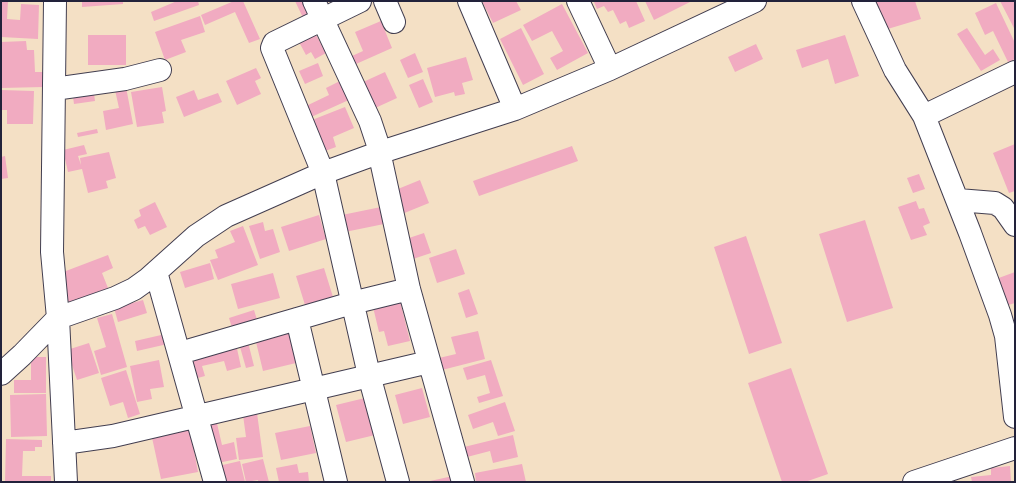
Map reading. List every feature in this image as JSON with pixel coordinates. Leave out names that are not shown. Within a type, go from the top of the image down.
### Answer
[{"type":"street","points":[[55,1],[52,252],[58,318],[66,482]]},
{"type":"street","points":[[360,1],[319,10],[274,43],[272,48],[323,173],[369,375],[398,482]]},
{"type":"street","points":[[385,1],[394,22]]},
{"type":"street","points":[[469,1],[515,109]]},
{"type":"street","points":[[578,1],[610,69]]},
{"type":"street","points":[[1,374],[22,356],[58,318],[115,298],[134,289],[156,272],[186,243],[226,216],[323,173],[378,153],[515,109],[610,69],[714,9],[755,1]]},
{"type":"street","points":[[863,1],[895,70],[924,116],[958,200],[1006,336],[1015,417]]},
{"type":"street","points":[[319,10],[370,121],[377,142],[378,153],[409,289],[463,482]]},
{"type":"street","points":[[54,89],[125,79],[160,70]]},
{"type":"street","points":[[924,116],[1015,72]]},
{"type":"street","points":[[958,200],[995,203],[1003,208],[1015,225]]},
{"type":"street","points":[[156,272],[198,417],[215,482]]},
{"type":"street","points":[[180,353],[352,303],[409,289]]},
{"type":"street","points":[[298,319],[336,482]]},
{"type":"street","points":[[64,443],[113,436],[315,390],[369,375],[429,362]]},
{"type":"street","points":[[914,482],[1015,448]]},
{"type":"building","points":[[1,1],[8,1],[7,19],[20,20],[21,4],[39,5],[38,39],[1,37]]},
{"type":"building","points":[[82,1],[123,1],[123,4],[82,7]]},
{"type":"building","points":[[177,1],[198,1],[199,5],[154,21],[151,12]]},
{"type":"building","points":[[234,1],[243,1],[260,39],[249,43],[235,12],[205,25],[201,15]]},
{"type":"building","points":[[295,1],[311,1],[306,24]]},
{"type":"building","points":[[482,1],[516,1],[521,10],[493,23]]},
{"type":"building","points":[[636,1],[645,21],[629,28],[626,21],[620,24],[613,10],[608,12],[604,6],[597,9],[594,2]]},
{"type":"building","points":[[645,1],[692,1],[654,20]]},
{"type":"building","points":[[872,1],[915,1],[921,19],[881,31]]},
{"type":"building","points":[[1000,1],[1015,1],[1015,30]]},
{"type":"building","points":[[996,3],[1015,43],[1015,59],[1008,62],[993,31],[985,35],[975,13]]},
{"type":"building","points":[[562,4],[588,53],[557,70],[550,58],[563,51],[552,31],[532,41],[523,25]]},
{"type":"building","points":[[200,16],[205,32],[181,40],[186,52],[165,60],[155,32]]},
{"type":"building","points":[[381,21],[392,48],[356,64],[352,56],[363,51],[355,32]]},
{"type":"building","points":[[521,28],[544,74],[523,85],[500,39]]},
{"type":"building","points":[[967,28],[985,55],[993,49],[1000,60],[981,71],[957,34]]},
{"type":"building","points":[[315,33],[326,53],[315,59],[311,52],[306,55],[299,42]]},
{"type":"building","points":[[88,35],[126,35],[126,65],[88,65]]},
{"type":"building","points":[[845,35],[859,76],[835,84],[828,59],[802,68],[796,50]]},
{"type":"building","points":[[26,41],[27,50],[34,50],[35,72],[43,72],[44,87],[1,88],[1,42]]},
{"type":"building","points":[[756,44],[763,59],[735,72],[728,57]]},
{"type":"building","points":[[415,53],[423,72],[408,78],[400,60]]},
{"type":"building","points":[[466,57],[473,80],[462,83],[465,94],[455,96],[454,92],[435,97],[427,68]]},
{"type":"building","points":[[318,63],[323,76],[305,84],[299,71]]},
{"type":"building","points":[[256,68],[261,78],[255,81],[261,94],[237,105],[226,81]]},
{"type":"building","points":[[385,72],[397,98],[373,109],[361,83]]},
{"type":"building","points":[[423,79],[433,102],[419,108],[409,85]]},
{"type":"building","points":[[342,80],[351,99],[309,118],[304,107],[329,95],[326,88]]},
{"type":"building","points":[[93,86],[95,101],[74,104],[72,90]]},
{"type":"building","points":[[126,87],[133,124],[106,130],[103,111],[119,108],[115,90]]},
{"type":"building","points":[[162,87],[166,111],[162,112],[164,123],[137,127],[131,92]]},
{"type":"building","points":[[1,90],[34,91],[33,124],[7,124],[7,110],[1,110]]},
{"type":"building","points":[[194,90],[198,100],[218,93],[222,102],[184,117],[176,97]]},
{"type":"building","points":[[345,107],[354,128],[333,137],[336,147],[325,151],[312,120]]},
{"type":"building","points":[[97,129],[98,133],[78,137],[77,133]]},
{"type":"building","points":[[1015,144],[1015,191],[1009,193],[993,153]]},
{"type":"building","points":[[84,145],[87,154],[78,156],[81,165],[80,158],[109,152],[116,178],[106,181],[108,188],[88,193],[82,169],[68,172],[63,150]]},
{"type":"building","points":[[572,146],[578,161],[479,196],[473,181]]},
{"type":"building","points":[[5,156],[8,178],[1,179],[1,157]]},
{"type":"building","points":[[919,174],[925,189],[913,193],[907,178]]},
{"type":"building","points":[[420,180],[429,203],[402,214],[393,191]]},
{"type":"building","points":[[916,201],[919,209],[924,208],[930,223],[923,226],[927,235],[911,240],[898,207]]},
{"type":"building","points":[[155,202],[167,227],[150,235],[145,226],[138,229],[134,220],[141,216],[139,210]]},
{"type":"building","points":[[381,207],[384,224],[340,233],[337,216]]},
{"type":"building","points":[[319,215],[326,239],[289,251],[281,227]]},
{"type":"building","points":[[865,220],[893,308],[847,322],[819,234]]},
{"type":"building","points":[[263,222],[265,231],[273,229],[280,252],[260,259],[249,226]]},
{"type":"building","points":[[243,226],[258,265],[218,280],[210,260],[218,258],[215,250],[235,242],[230,231]]},
{"type":"building","points":[[424,233],[431,253],[413,259],[406,239]]},
{"type":"building","points":[[746,236],[782,343],[749,354],[714,247]]},
{"type":"building","points":[[456,249],[465,274],[437,283],[429,258]]},
{"type":"building","points":[[108,255],[113,268],[102,273],[108,288],[69,303],[58,274]]},
{"type":"building","points":[[210,263],[214,279],[185,288],[180,272]]},
{"type":"building","points":[[324,268],[333,297],[305,305],[296,276]]},
{"type":"building","points":[[1015,272],[1015,303],[1005,306],[996,279]]},
{"type":"building","points":[[273,273],[280,298],[238,309],[231,284]]},
{"type":"building","points":[[469,289],[478,314],[466,318],[458,293]]},
{"type":"building","points":[[143,300],[147,313],[118,322],[114,308]]},
{"type":"building","points":[[400,301],[410,341],[388,346],[384,331],[379,332],[373,307]]},
{"type":"building","points":[[254,310],[258,323],[233,331],[229,318]]},
{"type":"building","points":[[112,314],[127,367],[101,375],[94,351],[106,347],[97,318]]},
{"type":"building","points":[[478,331],[485,359],[442,370],[439,358],[456,354],[451,337]]},
{"type":"building","points":[[170,333],[172,343],[137,351],[135,341]]},
{"type":"building","points":[[289,333],[296,363],[263,371],[256,342]]},
{"type":"building","points":[[238,340],[248,342],[254,366],[246,368]]},
{"type":"building","points":[[89,343],[99,373],[77,380],[67,350]]},
{"type":"building","points":[[236,344],[241,367],[227,371],[224,361],[202,366],[205,376],[194,379],[188,355]]},
{"type":"building","points":[[31,357],[46,357],[46,393],[14,393],[14,380],[31,380]]},
{"type":"building","points":[[159,360],[164,387],[150,389],[152,399],[137,402],[130,366]]},
{"type":"building","points":[[491,360],[503,396],[479,403],[477,397],[490,393],[485,375],[467,380],[463,368]]},
{"type":"building","points":[[791,368],[828,474],[805,482],[782,482],[748,383]]},
{"type":"building","points":[[126,370],[140,414],[128,418],[123,402],[110,406],[101,378]]},
{"type":"building","points":[[422,388],[430,417],[403,424],[395,395]]},
{"type":"building","points":[[46,394],[47,436],[11,437],[10,395]]},
{"type":"building","points":[[365,398],[375,435],[346,442],[336,405]]},
{"type":"building","points":[[505,402],[515,431],[498,436],[493,422],[473,429],[468,415]]},
{"type":"building","points":[[257,413],[263,457],[239,460],[236,438],[246,437],[243,415]]},
{"type":"building","points":[[216,419],[222,445],[234,442],[237,459],[213,464],[204,422]]},
{"type":"building","points":[[193,425],[192,440],[198,472],[161,479],[151,433]]},
{"type":"building","points":[[310,426],[316,453],[281,460],[275,433]]},
{"type":"building","points":[[513,435],[518,457],[493,463],[490,451],[467,457],[464,447]]},
{"type":"building","points":[[6,439],[42,440],[42,447],[35,447],[35,451],[23,451],[22,476],[51,476],[51,482],[5,482]]},
{"type":"building","points":[[263,459],[269,482],[258,482],[258,480],[246,482],[242,464]]},
{"type":"building","points":[[240,461],[245,482],[217,482],[214,467]]},
{"type":"building","points":[[297,464],[299,473],[308,472],[309,482],[279,482],[276,468]]},
{"type":"building","points":[[522,464],[526,482],[476,482],[475,473]]},
{"type":"building","points":[[1010,466],[1011,482],[972,482],[971,477],[991,475],[991,468]]},
{"type":"building","points":[[453,476],[455,482],[430,482],[430,481]]}]
